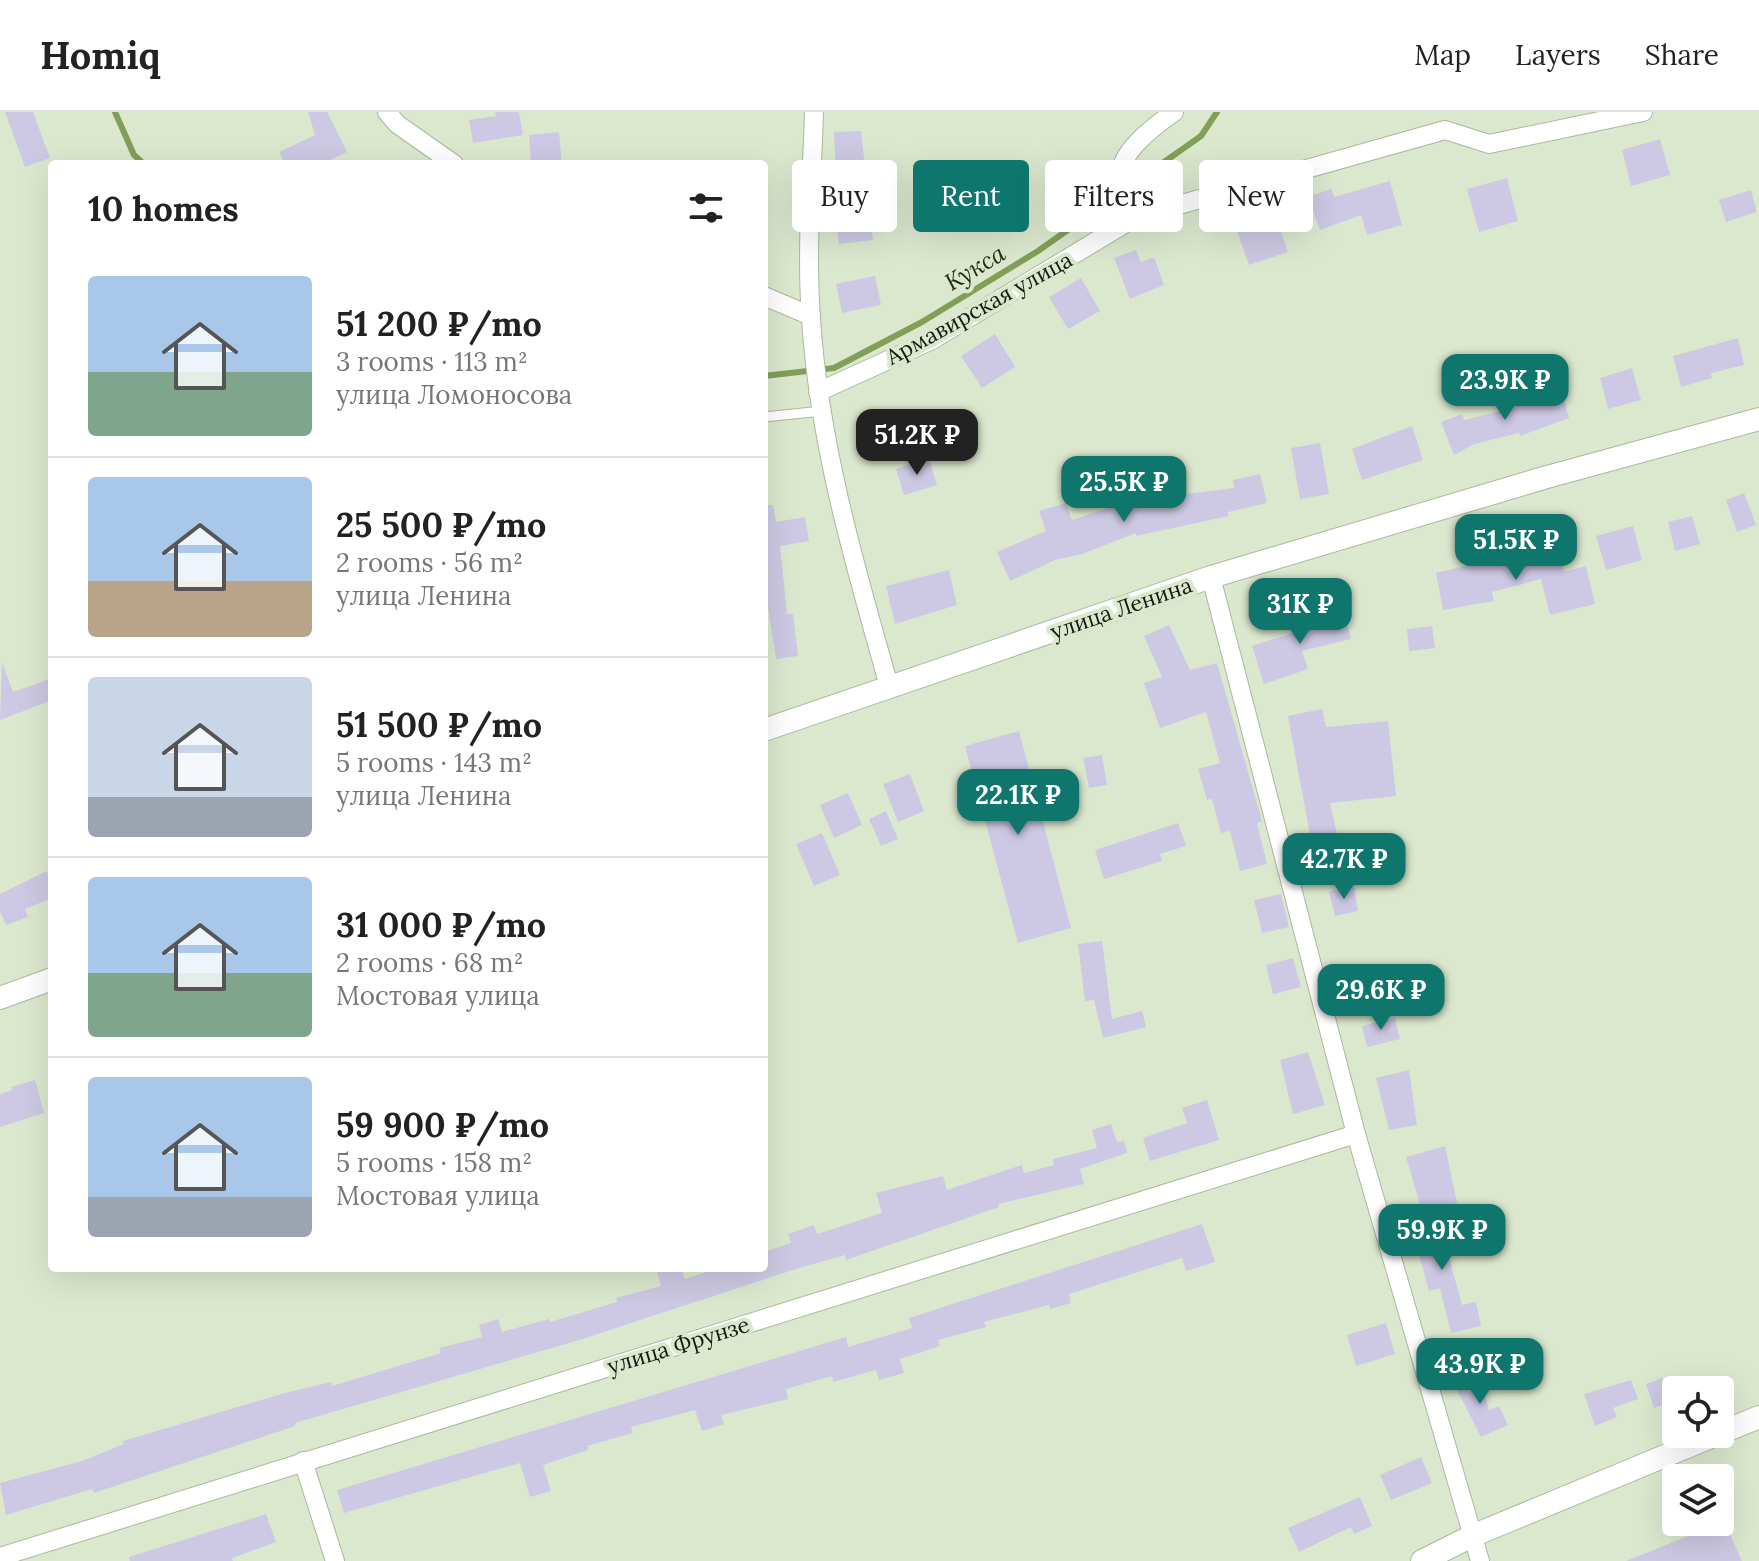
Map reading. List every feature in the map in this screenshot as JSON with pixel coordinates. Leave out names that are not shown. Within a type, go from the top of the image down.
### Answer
[{"type":"street","points":[[387,112],[397,124],[448,160]]},
{"type":"street","points":[[814,112],[811,316],[819,394],[830,463],[889,686]]},
{"type":"street","points":[[1132,160],[1136,141],[1174,112]]},
{"type":"street","name":"Армавирская улица","points":[[1183,202],[1442,121],[1489,144],[1643,112]]},
{"type":"street","name":"Армавирская улица","points":[[819,394],[932,340],[1111,232]]},
{"type":"street","points":[[768,298],[811,316]]},
{"type":"street","name":"улица Ленина","points":[[768,729],[1211,577],[1532,481],[1759,419]]},
{"type":"street","points":[[1211,577],[1356,1134],[1480,1561]]},
{"type":"street","points":[[0,998],[48,980]]},
{"type":"street","name":"улица Фрунзе","points":[[0,1557],[1356,1134]]},
{"type":"street","points":[[1734,1428],[1759,1417]]},
{"type":"street","points":[[1422,1561],[1472,1536],[1685,1448]]},
{"type":"street","points":[[303,1461],[335,1561]]},
{"type":"lane","points":[[768,415],[819,394]]},
{"type":"building","points":[[5,112],[33,112],[50,158],[25,167]]},
{"type":"building","points":[[308,112],[327,112],[347,152],[330,160],[283,160],[279,152],[315,135]]},
{"type":"building","points":[[495,112],[519,112],[523,135],[473,143],[469,120],[496,116]]},
{"type":"building","points":[[861,131],[864,160],[835,160],[834,132]]},
{"type":"building","points":[[559,132],[562,160],[531,160],[529,135]]},
{"type":"building","points":[[1660,139],[1670,175],[1631,186],[1622,150]]},
{"type":"building","points":[[1507,178],[1518,221],[1479,232],[1467,189]]},
{"type":"building","points":[[1390,181],[1402,225],[1367,235],[1361,215],[1320,230],[1313,211],[1313,195],[1331,189],[1334,197]]},
{"type":"building","points":[[1751,190],[1757,212],[1726,222],[1719,200]]},
{"type":"building","points":[[838,232],[872,232],[873,240],[839,244]]},
{"type":"building","points":[[1237,232],[1281,232],[1288,252],[1249,265]]},
{"type":"building","points":[[1136,250],[1141,262],[1154,257],[1164,285],[1130,299],[1114,258]]},
{"type":"building","points":[[875,276],[881,305],[842,313],[836,284]]},
{"type":"building","points":[[1081,278],[1100,311],[1068,329],[1049,297]]},
{"type":"building","points":[[995,334],[1015,367],[982,388],[961,356]]},
{"type":"building","points":[[1738,338],[1744,365],[1711,373],[1712,378],[1681,387],[1673,356]]},
{"type":"building","points":[[1632,368],[1641,400],[1608,409],[1600,378]]},
{"type":"building","points":[[1562,393],[1569,418],[1520,436],[1519,433],[1474,444],[1454,455],[1441,422],[1462,414],[1464,420]]},
{"type":"building","points":[[896,416],[904,450],[875,457],[866,424]]},
{"type":"building","points":[[1412,426],[1423,460],[1362,480],[1352,449]]},
{"type":"building","points":[[1320,443],[1329,494],[1300,499],[1291,448]]},
{"type":"building","points":[[929,458],[937,485],[904,495],[896,469]]},
{"type":"building","points":[[1260,474],[1267,503],[1228,512],[1229,516],[1136,536],[1136,533],[1082,554],[1055,560],[1010,581],[997,552],[1046,531],[1039,511],[1066,503],[1072,520],[1123,503],[1125,510],[1163,501],[1162,497],[1234,488],[1233,480]]},
{"type":"building","points":[[1744,493],[1756,525],[1737,532],[1726,500]]},
{"type":"building","points":[[768,505],[773,505],[776,522],[805,517],[809,541],[780,546],[787,614],[793,614],[798,656],[776,659],[768,607]]},
{"type":"building","points":[[1692,516],[1700,544],[1675,551],[1668,522]]},
{"type":"building","points":[[1633,526],[1642,560],[1606,570],[1596,536]]},
{"type":"building","points":[[1559,551],[1564,572],[1586,566],[1595,604],[1550,615],[1541,579],[1492,592],[1494,601],[1443,610],[1436,573],[1515,554],[1517,561]]},
{"type":"building","points":[[949,570],[957,605],[895,624],[886,586]]},
{"type":"building","points":[[1343,606],[1351,639],[1302,651],[1308,669],[1264,684],[1252,646],[1321,624],[1318,612]]},
{"type":"building","points":[[1169,625],[1190,670],[1217,663],[1262,821],[1257,823],[1267,864],[1240,871],[1230,831],[1221,833],[1212,799],[1207,800],[1198,769],[1220,763],[1206,712],[1160,728],[1144,683],[1162,677],[1144,636]]},
{"type":"building","points":[[1432,626],[1435,648],[1409,651],[1407,629]]},
{"type":"building","points":[[2,662],[13,692],[48,679],[48,702],[0,720]]},
{"type":"building","points":[[1322,709],[1326,727],[1388,721],[1396,796],[1330,803],[1341,851],[1314,857],[1288,716]]},
{"type":"building","points":[[1019,731],[1071,928],[1018,943],[965,746]]},
{"type":"building","points":[[1102,755],[1107,785],[1089,788],[1083,758]]},
{"type":"building","points":[[910,774],[924,811],[898,822],[883,784]]},
{"type":"building","points":[[848,793],[862,825],[834,838],[820,805]]},
{"type":"building","points":[[886,811],[898,839],[881,846],[869,819]]},
{"type":"building","points":[[1178,823],[1186,846],[1160,854],[1162,861],[1104,879],[1095,850]]},
{"type":"building","points":[[822,833],[840,875],[814,886],[796,844]]},
{"type":"building","points":[[47,871],[48,900],[25,909],[28,917],[6,925],[0,911],[0,894]]},
{"type":"building","points":[[1354,885],[1358,911],[1335,916],[1329,892]]},
{"type":"building","points":[[1281,894],[1289,927],[1262,933],[1254,900]]},
{"type":"building","points":[[1102,941],[1112,1019],[1142,1011],[1146,1027],[1103,1038],[1094,1000],[1085,1001],[1078,944]]},
{"type":"building","points":[[1293,958],[1301,987],[1273,994],[1266,965]]},
{"type":"building","points":[[1395,1018],[1400,1039],[1367,1047],[1362,1026]]},
{"type":"building","points":[[1308,1052],[1325,1105],[1293,1114],[1280,1060]]},
{"type":"building","points":[[1409,1070],[1417,1125],[1389,1130],[1376,1078]]},
{"type":"building","points":[[35,1080],[44,1113],[0,1127],[0,1094],[12,1090],[11,1087]]},
{"type":"building","points":[[1207,1100],[1219,1140],[1150,1161],[1143,1138],[1187,1123],[1182,1108]]},
{"type":"building","points":[[1111,1124],[1117,1142],[1124,1141],[1127,1153],[1080,1169],[1084,1184],[998,1204],[999,1207],[846,1260],[845,1255],[799,1268],[576,1341],[295,1423],[295,1426],[94,1493],[92,1489],[6,1515],[0,1483],[82,1461],[124,1444],[123,1441],[285,1393],[331,1382],[332,1386],[441,1353],[439,1348],[482,1337],[479,1325],[498,1319],[502,1332],[549,1319],[550,1322],[617,1302],[616,1298],[661,1286],[657,1272],[682,1272],[685,1279],[707,1272],[768,1272],[768,1251],[791,1243],[788,1234],[814,1225],[817,1234],[882,1213],[876,1193],[943,1176],[947,1190],[1022,1165],[1024,1173],[1054,1165],[1053,1159],[1097,1148],[1092,1130]]},
{"type":"building","points":[[1445,1146],[1457,1203],[1422,1211],[1406,1157]]},
{"type":"building","points":[[1436,1210],[1462,1305],[1476,1302],[1481,1326],[1451,1333],[1440,1288],[1429,1291],[1409,1218]]},
{"type":"building","points":[[1202,1224],[1215,1262],[1186,1271],[1182,1258],[1069,1294],[1071,1303],[1050,1309],[1049,1305],[984,1322],[986,1327],[938,1340],[940,1346],[900,1359],[904,1373],[879,1380],[876,1370],[833,1382],[832,1376],[786,1389],[788,1399],[721,1415],[724,1424],[702,1431],[695,1410],[631,1427],[633,1433],[587,1446],[588,1450],[543,1465],[551,1491],[530,1497],[520,1463],[344,1513],[337,1490],[846,1337],[848,1347],[912,1328],[909,1318]]},
{"type":"building","points":[[1386,1323],[1395,1354],[1356,1366],[1347,1335]]},
{"type":"building","points":[[1477,1374],[1489,1410],[1499,1406],[1508,1425],[1481,1437],[1453,1382]]},
{"type":"building","points":[[1662,1378],[1662,1405],[1654,1408],[1646,1384]]},
{"type":"building","points":[[1631,1380],[1638,1399],[1613,1408],[1617,1417],[1595,1426],[1584,1394]]},
{"type":"building","points":[[1421,1457],[1432,1483],[1391,1500],[1380,1475]]},
{"type":"building","points":[[1360,1497],[1372,1526],[1354,1534],[1351,1527],[1299,1552],[1288,1528]]},
{"type":"building","points":[[266,1514],[276,1542],[232,1558],[233,1561],[130,1561],[129,1557]]},
{"type":"building","points":[[1688,1536],[1731,1536],[1742,1561],[1626,1561]]},
{"type":"waterway","name":"Кукса","points":[[115,112],[134,155],[140,160]]},
{"type":"waterway","name":"Кукса","points":[[768,376],[834,368],[922,322],[1038,251],[1201,136],[1217,112]]}]
